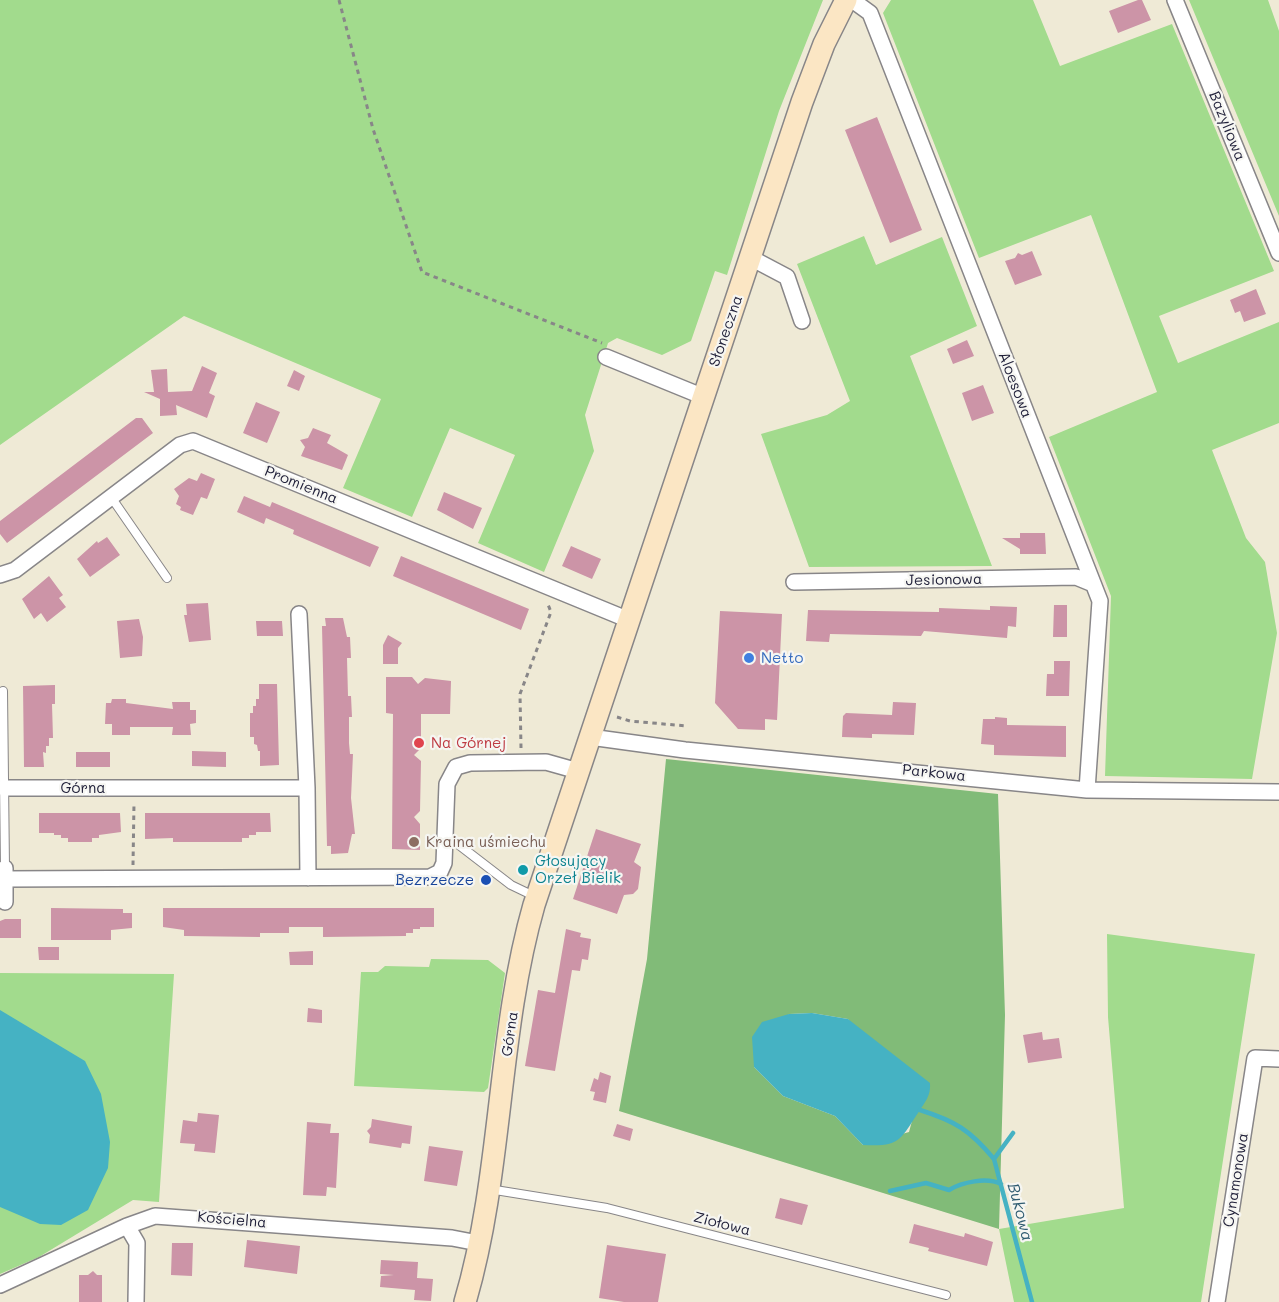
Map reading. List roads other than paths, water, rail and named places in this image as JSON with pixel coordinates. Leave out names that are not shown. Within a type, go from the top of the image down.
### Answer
[{"type":"street","name":"Słoneczna","points":[[614,665],[810,80],[846,0]]},
{"type":"street","name":"Aloesowa","points":[[852,0],[870,13],[1100,601],[1087,790]]},
{"type":"street","name":"Bazyliowa","points":[[1175,0],[1279,253]]},
{"type":"street","points":[[751,258],[787,277],[802,321]]},
{"type":"street","points":[[608,352],[704,397]]},
{"type":"street","name":"Promienna","points":[[0,575],[15,570],[180,445],[193,441],[628,620]]},
{"type":"street","name":"Jesionowa","points":[[794,582],[1076,577],[1093,584]]},
{"type":"street","points":[[299,614],[307,788],[308,878]]},
{"type":"street","name":"Górna","points":[[465,1302],[488,1189],[522,957],[536,897],[614,665]]},
{"type":"street","name":"Parkowa","points":[[590,737],[685,750],[1087,790],[1279,792]]},
{"type":"street","points":[[5,902],[5,874],[308,878],[434,876],[444,865],[447,784],[450,774],[459,765],[546,762],[578,771]]},
{"type":"street","name":"Górna","points":[[4,788],[307,788]]},
{"type":"street","name":"Cynamonowa","points":[[1217,1302],[1255,1058],[1279,1059]]},
{"type":"street","name":"Kościelna","points":[[0,1285],[155,1215],[452,1238],[478,1243]]},
{"type":"street","points":[[127,1226],[137,1243],[136,1302]]},
{"type":"lane","points":[[111,497],[167,578]]},
{"type":"lane","points":[[3,691],[5,874]]},
{"type":"lane","points":[[446,835],[511,885],[536,897]]},
{"type":"lane","name":"Ziołowa","points":[[488,1189],[607,1208],[946,1295]]},
{"type":"water","points":[[0,1010],[85,1061],[101,1094],[110,1142],[108,1168],[88,1210],[61,1225],[40,1224],[0,1207]]},
{"type":"water","points":[[812,1013],[848,1019],[930,1083],[930,1092],[925,1102],[898,1140],[885,1145],[863,1145],[835,1116],[783,1096],[754,1067],[752,1037],[762,1022],[789,1014]]},
{"type":"waterway","points":[[920,1110],[943,1118],[961,1128],[994,1159]]},
{"type":"waterway","name":"Bukowa","points":[[1013,1133],[994,1159],[1032,1302]]},
{"type":"waterway","points":[[890,1191],[926,1183],[949,1190],[975,1181],[1001,1184]]},
{"type":"place","name":"Netto","points":[[749,658]]},
{"type":"place","name":"Na Górnej","points":[[419,743]]},
{"type":"place","name":"Kraina uśmiechu","points":[[414,842]]},
{"type":"place","name":"Głosujący Orzeł Bielik","points":[[523,870]]},
{"type":"place","name":"Bezrzecze","points":[[486,880]]}]
